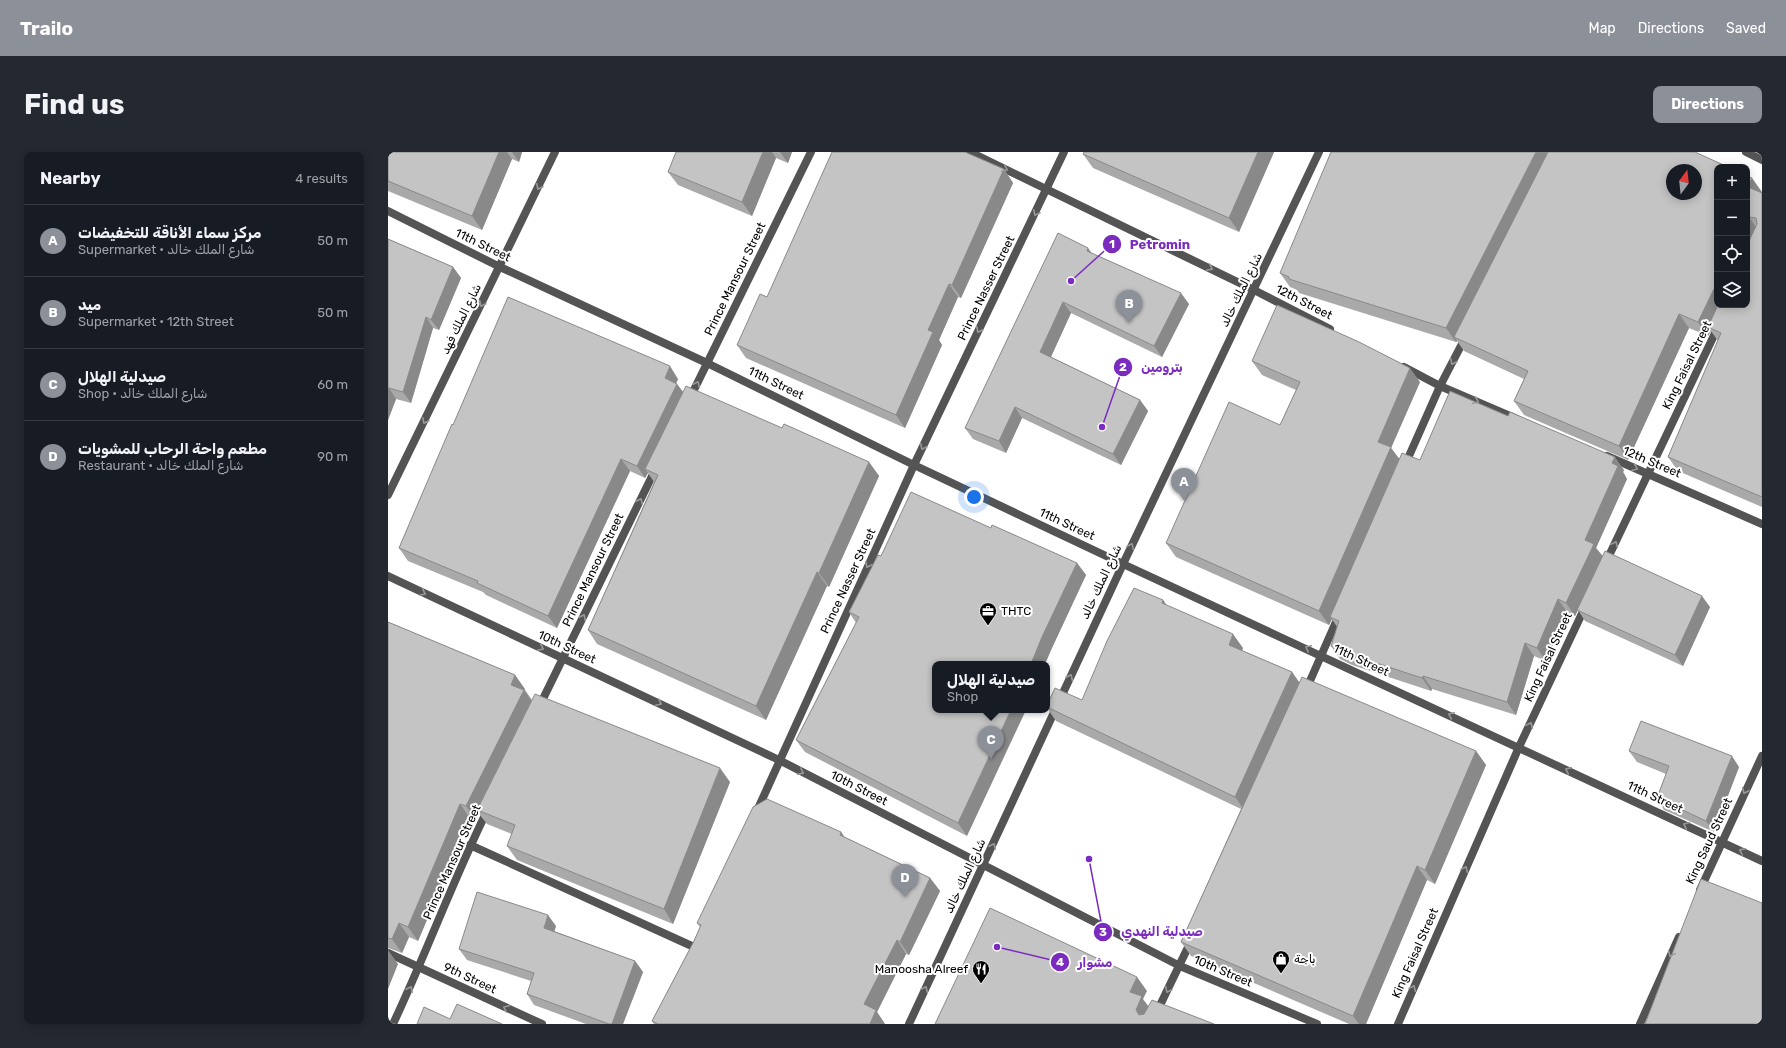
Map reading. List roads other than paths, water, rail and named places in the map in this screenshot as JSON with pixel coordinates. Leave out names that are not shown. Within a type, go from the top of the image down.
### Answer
[{"type":"street","name":"شارع الملك فهد","points":[[388,495],[555,152]]},
{"type":"street","name":"Prince Mansour Street","points":[[687,405],[811,152]]},
{"type":"street","name":"12th Street","points":[[970,152],[1254,290],[1337,333]]},
{"type":"street","name":"Prince Nasser Street","points":[[753,818],[914,465],[1064,152]]},
{"type":"street","name":"شارع الملك خالد","points":[[909,1024],[1123,564],[1319,152]]},
{"type":"street","points":[[1746,152],[1762,160]]},
{"type":"street","name":"11th Street","points":[[388,211],[500,267],[708,363],[914,465],[1123,564],[1322,655],[1762,861]]},
{"type":"street","name":"King Faisal Street","points":[[1604,567],[1722,319]]},
{"type":"street","points":[[1402,474],[1440,386],[1469,330]]},
{"type":"street","points":[[1399,365],[1440,386],[1526,422]]},
{"type":"street","name":"12th Street","points":[[1598,452],[1762,524]]},
{"type":"street","name":"Prince Mansour Street","points":[[535,716],[659,462]]},
{"type":"street","name":"10th Street","points":[[388,576],[779,760],[1180,966],[1317,1024]]},
{"type":"street","name":"King Faisal Street","points":[[1398,1024],[1519,747],[1590,596]]},
{"type":"street","points":[[1302,698],[1344,604]]},
{"type":"street","name":"King Saud Street","points":[[1696,900],[1762,756]]},
{"type":"street","name":"Prince Mansour Street","points":[[393,1024],[420,968],[470,845],[492,802]]},
{"type":"street","points":[[470,845],[694,947]]},
{"type":"street","points":[[1640,1024],[1682,929]]},
{"type":"street","points":[[1151,1024],[1196,930]]},
{"type":"street","name":"9th Street","points":[[388,953],[542,1024]]},
{"type":"place","name":"Petromin","points":[[1071,281]]},
{"type":"place","name":"ميد","points":[[1129,323]]},
{"type":"place","name":"بترومين","points":[[1102,427]]},
{"type":"place","name":"مركز سماء الأناقة للتخفيضات","points":[[1184,501]]},
{"type":"place","name":"THTC","points":[[988,626]]},
{"type":"place","name":"صيدلية الهلال","points":[[991,759]]},
{"type":"place","name":"صيدلية النهدي","points":[[1089,859]]},
{"type":"place","name":"مطعم واحة الرحاب للمشويات","points":[[905,897]]},
{"type":"place","name":"مشوار","points":[[997,947]]},
{"type":"place","name":"باجة","points":[[1281,974]]},
{"type":"place","name":"Manoosha Alreef","points":[[981,984]]}]
